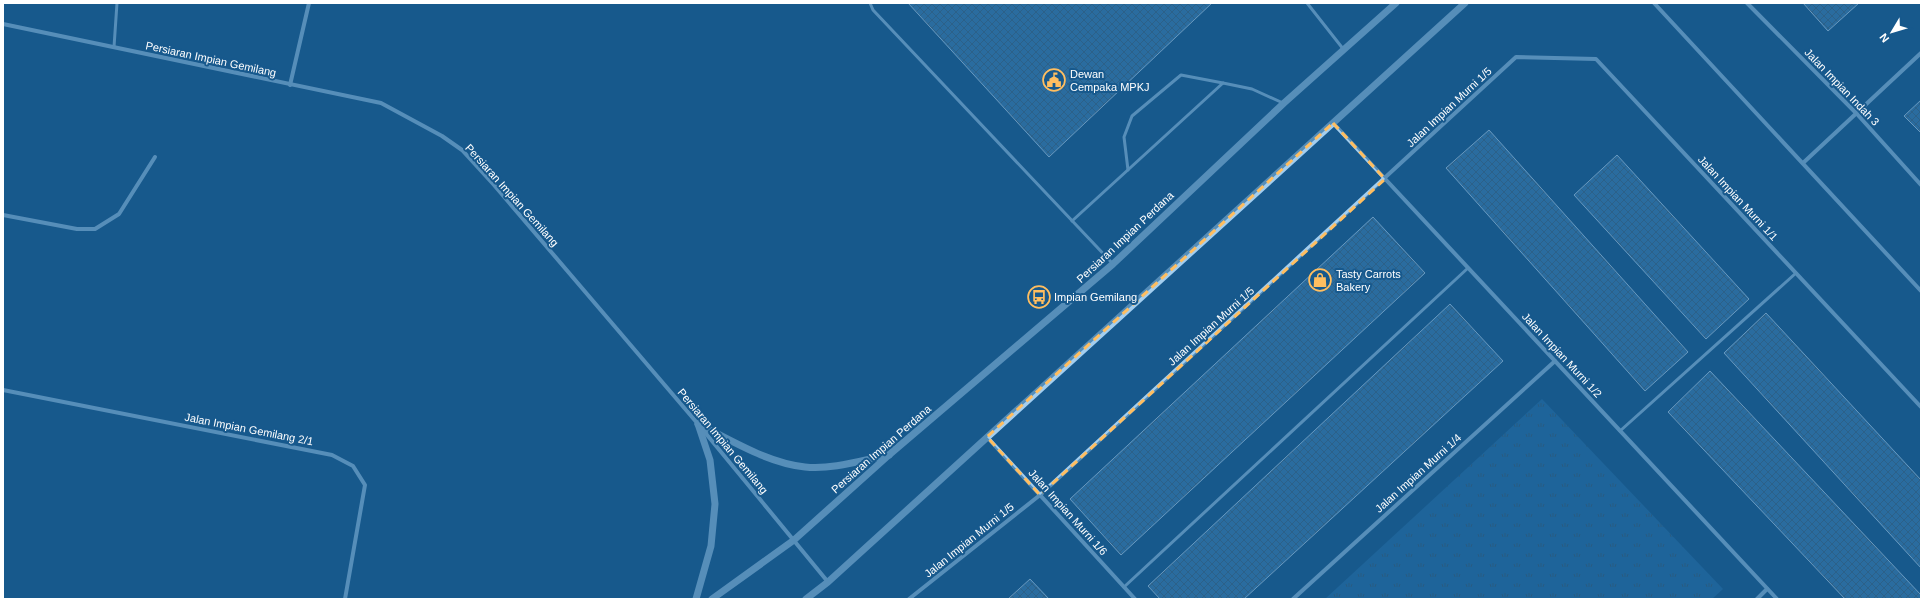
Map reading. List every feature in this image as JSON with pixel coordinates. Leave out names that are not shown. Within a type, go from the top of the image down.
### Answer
[{"type":"street","points":[[290,85],[309,3]]},
{"type":"street","name":"Persiaran Impian Perdana","points":[[712,599],[794,540],[890,454],[1113,264],[1284,103],[1396,3]]},
{"type":"street","points":[[806,599],[828,582],[1466,3]]},
{"type":"street","points":[[1654,3],[1921,291]]},
{"type":"street","name":"Jalan Impian Indah 3","points":[[1747,3],[1857,114],[1921,185]]},
{"type":"street","name":"Persiaran Impian Gemilang","points":[[3,24],[380,103],[442,136],[462,150],[597,304],[828,582]]},
{"type":"street","points":[[1803,163],[1921,53]]},
{"type":"street","name":"Jalan Impian Murni 1/5","points":[[909,599],[1040,495],[1516,57]]},
{"type":"street","name":"Jalan Impian Murni 1/1","points":[[1516,57],[1596,59],[1921,407]]},
{"type":"street","name":"Jalan Impian Murni 1/2","points":[[1333,123],[1777,599]]},
{"type":"street","points":[[3,215],[77,229],[95,229],[119,214],[155,157]]},
{"type":"street","name":"Jalan Impian Murni 1/4","points":[[1293,599],[1555,361]]},
{"type":"street","name":"Jalan Impian Gemilang 2/1","points":[[3,390],[332,455],[353,466],[365,486],[345,599]]},
{"type":"street","points":[[698,424],[774,460],[806,467],[842,465],[890,454]]},
{"type":"street","points":[[696,599],[711,546],[715,504],[710,460],[698,424]]},
{"type":"street","name":"Jalan Impian Murni 1/6","points":[[988,437],[1135,599]]},
{"type":"street","points":[[1756,599],[1767,589]]},
{"type":"lane","points":[[114,47],[117,3]]},
{"type":"lane","points":[[870,3],[873,10],[1113,264]]},
{"type":"lane","points":[[1307,3],[1344,50]]},
{"type":"lane","points":[[1128,170],[1124,137],[1132,116],[1181,75],[1252,89],[1284,103]]},
{"type":"lane","points":[[1072,221],[1223,83]]},
{"type":"lane","points":[[1124,587],[1468,268]]},
{"type":"lane","points":[[1620,431],[1796,273]]},
{"type":"highlighted area","points":[[1333,123],[1385,179],[1040,495],[987,437]]},
{"type":"green space","points":[[1542,399],[1723,589],[1712,599],[1325,599]]},
{"type":"building","name":"Dewan Cempaka MPKJ","points":[[908,3],[1212,3],[1049,157]]},
{"type":"building","points":[[1803,3],[1859,3],[1828,31]]},
{"type":"building","points":[[1921,100],[1921,133],[1904,116]]},
{"type":"building","points":[[1489,130],[1688,352],[1645,391],[1446,168]]},
{"type":"building","points":[[1617,155],[1749,299],[1706,339],[1574,195]]},
{"type":"building","points":[[1373,217],[1425,273],[1121,555],[1070,499]]},
{"type":"building","points":[[1450,304],[1503,361],[1244,599],[1160,599],[1148,586]]},
{"type":"building","points":[[1766,313],[1921,480],[1921,568],[1724,353]]},
{"type":"building","points":[[1710,371],[1921,595],[1921,599],[1845,599],[1668,412]]},
{"type":"building","points":[[1030,579],[1049,599],[1008,599]]},
{"type":"place","name":"Dewan Cempaka MPKJ","points":[[1054,80]]},
{"type":"place","name":"Tasty Carrots Bakery","points":[[1320,280]]},
{"type":"place","name":"Impian Gemilang","points":[[1039,297]]}]
